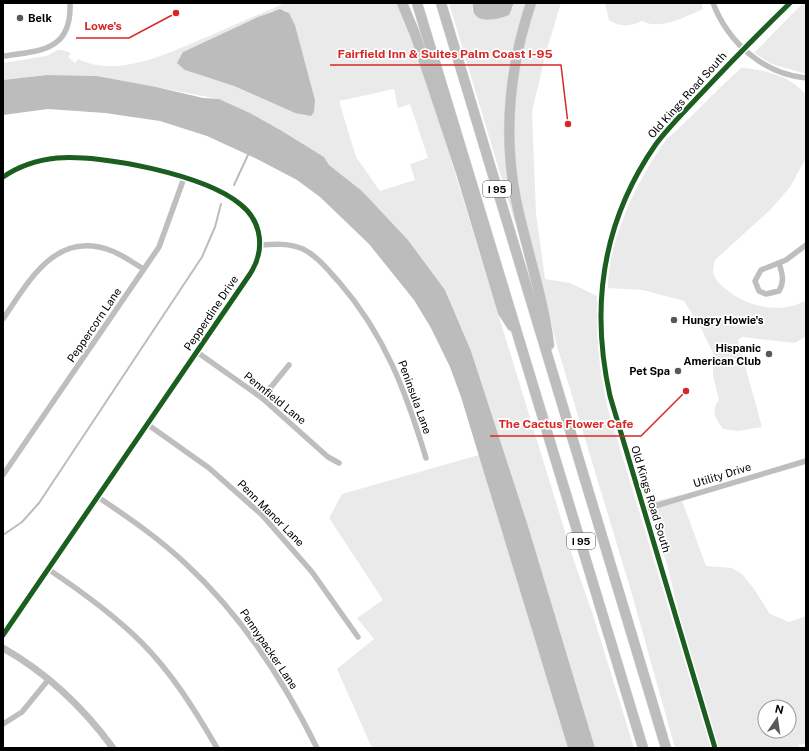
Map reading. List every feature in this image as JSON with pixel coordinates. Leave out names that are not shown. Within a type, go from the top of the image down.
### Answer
[{"type":"highway","points":[[402,3],[415,34],[462,175],[503,312],[518,334]]},
{"type":"highway","name":"I 95","points":[[417,3],[643,748]]},
{"type":"highway","name":"I 95","points":[[440,3],[666,748]]},
{"type":"highway","points":[[531,3],[514,68],[510,107],[510,146],[516,199],[548,332],[553,374]]},
{"type":"street","points":[[3,56],[43,50],[52,46],[58,41],[67,27],[70,16],[70,3]]},
{"type":"street","points":[[713,3],[720,18],[743,48],[756,60],[786,75],[806,78]]},
{"type":"street","name":"Old Kings Road South","points":[[715,748],[645,508],[617,422],[604,371],[601,342],[601,310],[605,262],[621,210],[633,182],[649,155],[669,128],[743,48],[790,3]]},
{"type":"street","name":"Pepperdine Drive","points":[[3,177],[16,169],[33,162],[70,157],[125,163],[184,178],[210,187],[240,204],[255,223],[259,233],[260,245],[258,260],[253,270],[3,635]]},
{"type":"street","name":"Peppercorn Lane","points":[[3,475],[162,241],[184,178]]},
{"type":"street","name":"Peninsula Lane","points":[[260,245],[290,246],[309,253],[332,274],[354,300],[381,340],[397,373],[407,397],[426,458]]},
{"type":"street","points":[[779,263],[783,278],[782,286],[779,291],[766,294],[759,291],[755,281],[761,270],[779,263],[800,251],[806,245]]},
{"type":"street","points":[[3,320],[38,270],[51,258],[65,250],[87,246],[105,249],[118,253],[144,269]]},
{"type":"street","name":"Pennfield Lane","points":[[197,352],[262,398],[328,457],[339,463]]},
{"type":"street","points":[[262,398],[289,365]]},
{"type":"street","name":"Penn Manor Lane","points":[[147,424],[209,468],[265,518],[312,572],[358,637]]},
{"type":"street","name":"Utility Drive","points":[[645,508],[806,461]]},
{"type":"street","name":"Pennypacker Lane","points":[[98,496],[172,551],[201,578],[223,602],[267,660],[317,748]]},
{"type":"street","points":[[48,569],[106,610],[142,643],[182,691],[217,748]]},
{"type":"street","points":[[3,648],[49,679],[81,709],[113,748]]},
{"type":"street","points":[[3,724],[22,712],[49,679]]},
{"type":"shaded area","points":[[285,3],[398,3],[410,31],[430,92],[574,561],[593,615],[634,748],[595,748],[528,526],[471,351],[445,290],[408,240],[362,191],[329,165],[324,157],[250,113],[219,99],[97,76],[47,75],[3,80],[3,63],[46,56],[58,50],[71,53],[68,57],[75,63],[78,59],[94,64],[111,66],[128,65],[145,61],[178,49]],"holes":[[[285,10],[289,13],[295,25],[315,100],[295,113],[234,86],[185,70],[183,52],[272,11]],[[394,89],[398,108],[410,104],[428,158],[410,164],[415,180],[380,191],[356,157],[339,101]]]},
{"type":"shaded area","points":[[449,3],[473,3],[472,10],[485,20],[495,19],[513,8],[514,3],[529,3],[507,103],[521,234],[518,232],[514,220]]},
{"type":"shaded area","points":[[473,3],[514,3],[509,15],[485,20],[476,15],[473,10]]},
{"type":"shaded area","points":[[535,3],[561,3],[547,49],[532,111],[536,214],[545,279],[570,283],[597,296],[599,353],[602,381],[608,409],[711,748],[675,748],[631,591],[557,346],[522,208],[515,167],[513,129],[518,68]]},
{"type":"shaded area","points":[[605,3],[701,3],[703,9],[681,19],[665,23],[649,24],[642,21],[633,24],[621,25],[609,20]]},
{"type":"shaded area","points":[[803,3],[806,3],[806,74],[772,64],[754,53]]},
{"type":"shaded area","points":[[280,9],[289,13],[295,25],[315,100],[314,112],[311,116],[295,113],[234,86],[185,70],[177,63],[183,52],[258,17]]},
{"type":"shaded area","points":[[741,68],[768,72],[785,78],[800,88],[806,95],[806,158],[790,187],[771,209],[715,260],[713,272],[716,279],[726,289],[734,295],[754,304],[775,308],[796,305],[806,300],[806,336],[795,343],[742,337],[738,340],[762,427],[738,431],[723,429],[716,419],[714,411],[719,400],[713,375],[713,353],[701,328],[684,301],[643,290],[608,288],[609,269],[613,250],[626,210],[655,155],[668,138]]},
{"type":"shaded area","points":[[47,75],[97,76],[156,87],[203,98],[219,99],[250,113],[324,157],[329,165],[362,191],[408,240],[445,290],[471,351],[528,526],[595,748],[568,748],[461,397],[450,367],[431,328],[414,300],[369,244],[320,197],[297,180],[257,159],[207,136],[160,121],[105,113],[48,109],[3,115],[3,80]]},
{"type":"shaded area","points":[[479,455],[568,748],[372,748],[337,669],[374,639],[357,618],[383,600],[329,518],[342,494]]},
{"type":"shaded area","points":[[680,495],[706,566],[732,568],[742,574],[754,589],[770,614],[789,622],[806,616],[806,743],[799,745],[799,748],[718,748],[682,627],[668,568],[648,503]]},
{"type":"waterway","points":[[234,185],[248,155]]},
{"type":"waterway","points":[[3,535],[22,522],[39,503],[202,257],[215,227],[221,204]]},
{"type":"cycle path","points":[[715,748],[610,396],[604,362],[601,329],[602,297],[606,265],[613,233],[624,203],[638,173],[656,144],[671,126],[754,38],[790,3]]},
{"type":"cycle path","points":[[3,177],[22,167],[36,162],[57,158],[100,159],[152,169],[203,184],[240,204],[248,211],[253,219],[259,237],[258,256],[250,274],[3,635]]},
{"type":"place","name":"Lowe's","points":[[176,13]]},
{"type":"place","name":"Belk","points":[[20,18]]},
{"type":"place","name":"Fairfield Inn & Suites Palm Coast I-95","points":[[568,124]]},
{"type":"place","name":"Hungry Howie's","points":[[674,320]]},
{"type":"place","name":"Hispanic American Club","points":[[769,354]]},
{"type":"place","name":"Pet Spa","points":[[678,371]]},
{"type":"place","name":"The Cactus Flower Cafe","points":[[686,391]]}]
